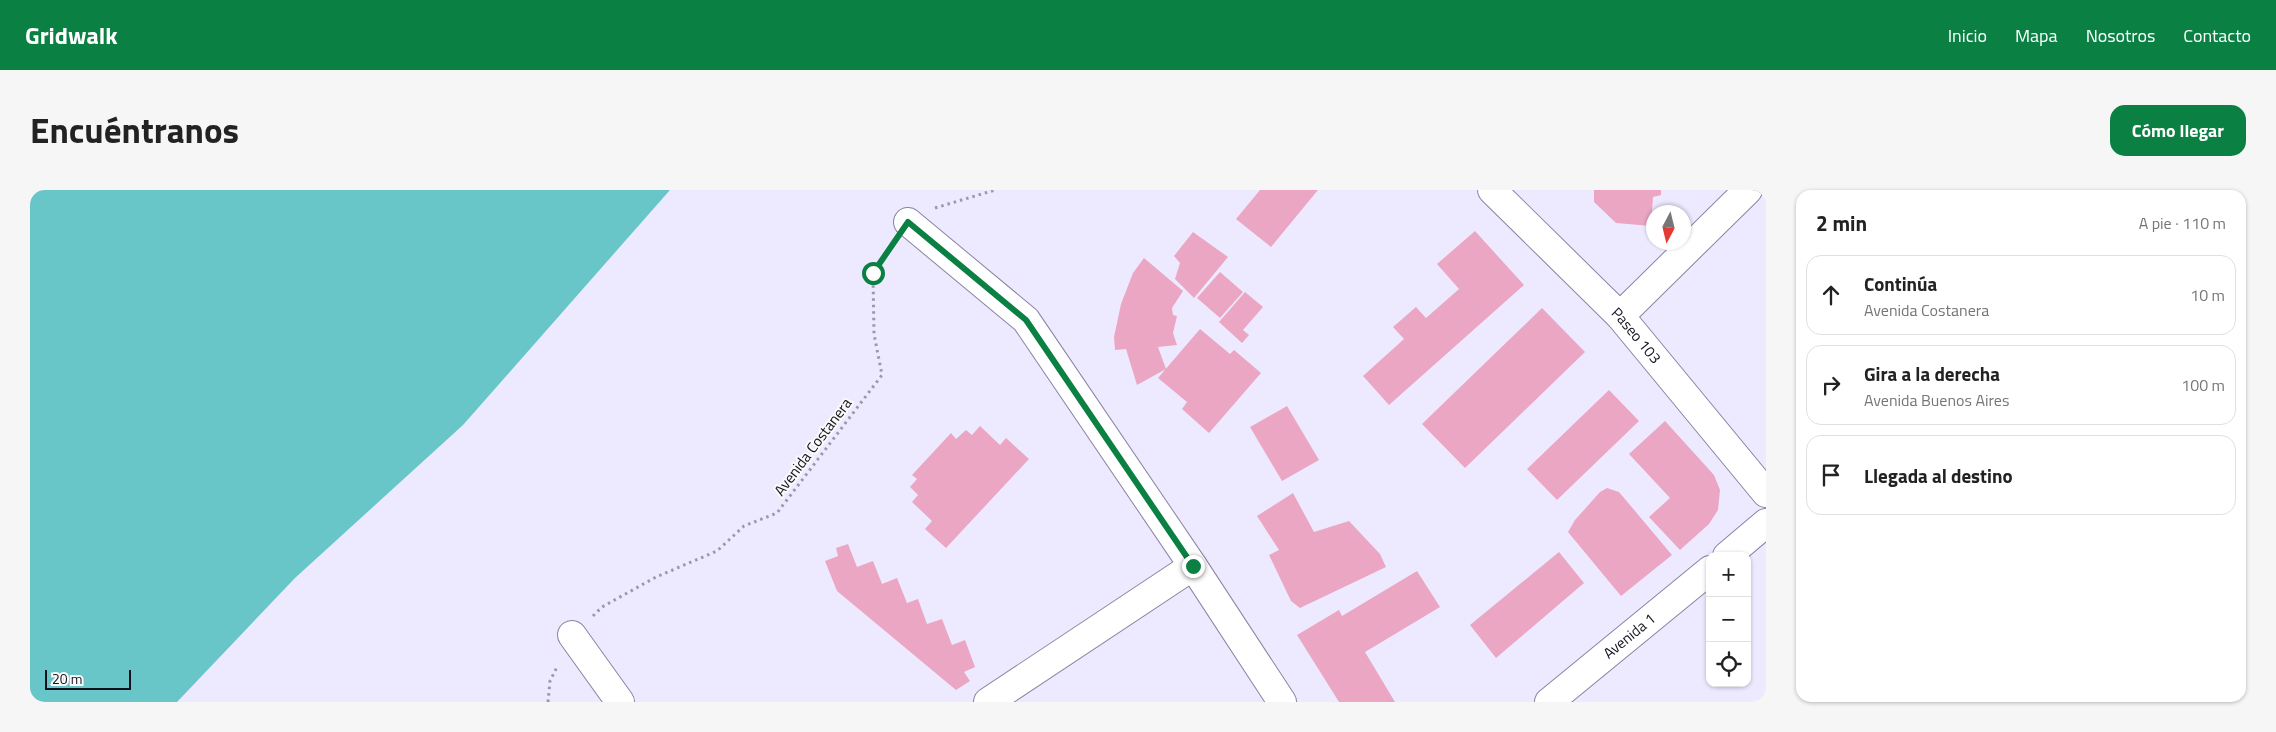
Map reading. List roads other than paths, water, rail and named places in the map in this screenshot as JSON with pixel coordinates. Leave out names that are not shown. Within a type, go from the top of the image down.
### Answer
[{"type":"street","name":"Paseo 103","points":[[1492,190],[1620,316],[1766,493]]},
{"type":"street","points":[[1620,316],[1748,190]]},
{"type":"street","points":[[908,222],[1026,320],[1193,566],[1282,702]]},
{"type":"street","points":[[1731,552],[1766,523]]},
{"type":"street","points":[[988,702],[1193,566]]},
{"type":"street","name":"Avenida 1","points":[[1549,702],[1706,573]]},
{"type":"street","points":[[572,635],[620,702]]}]
